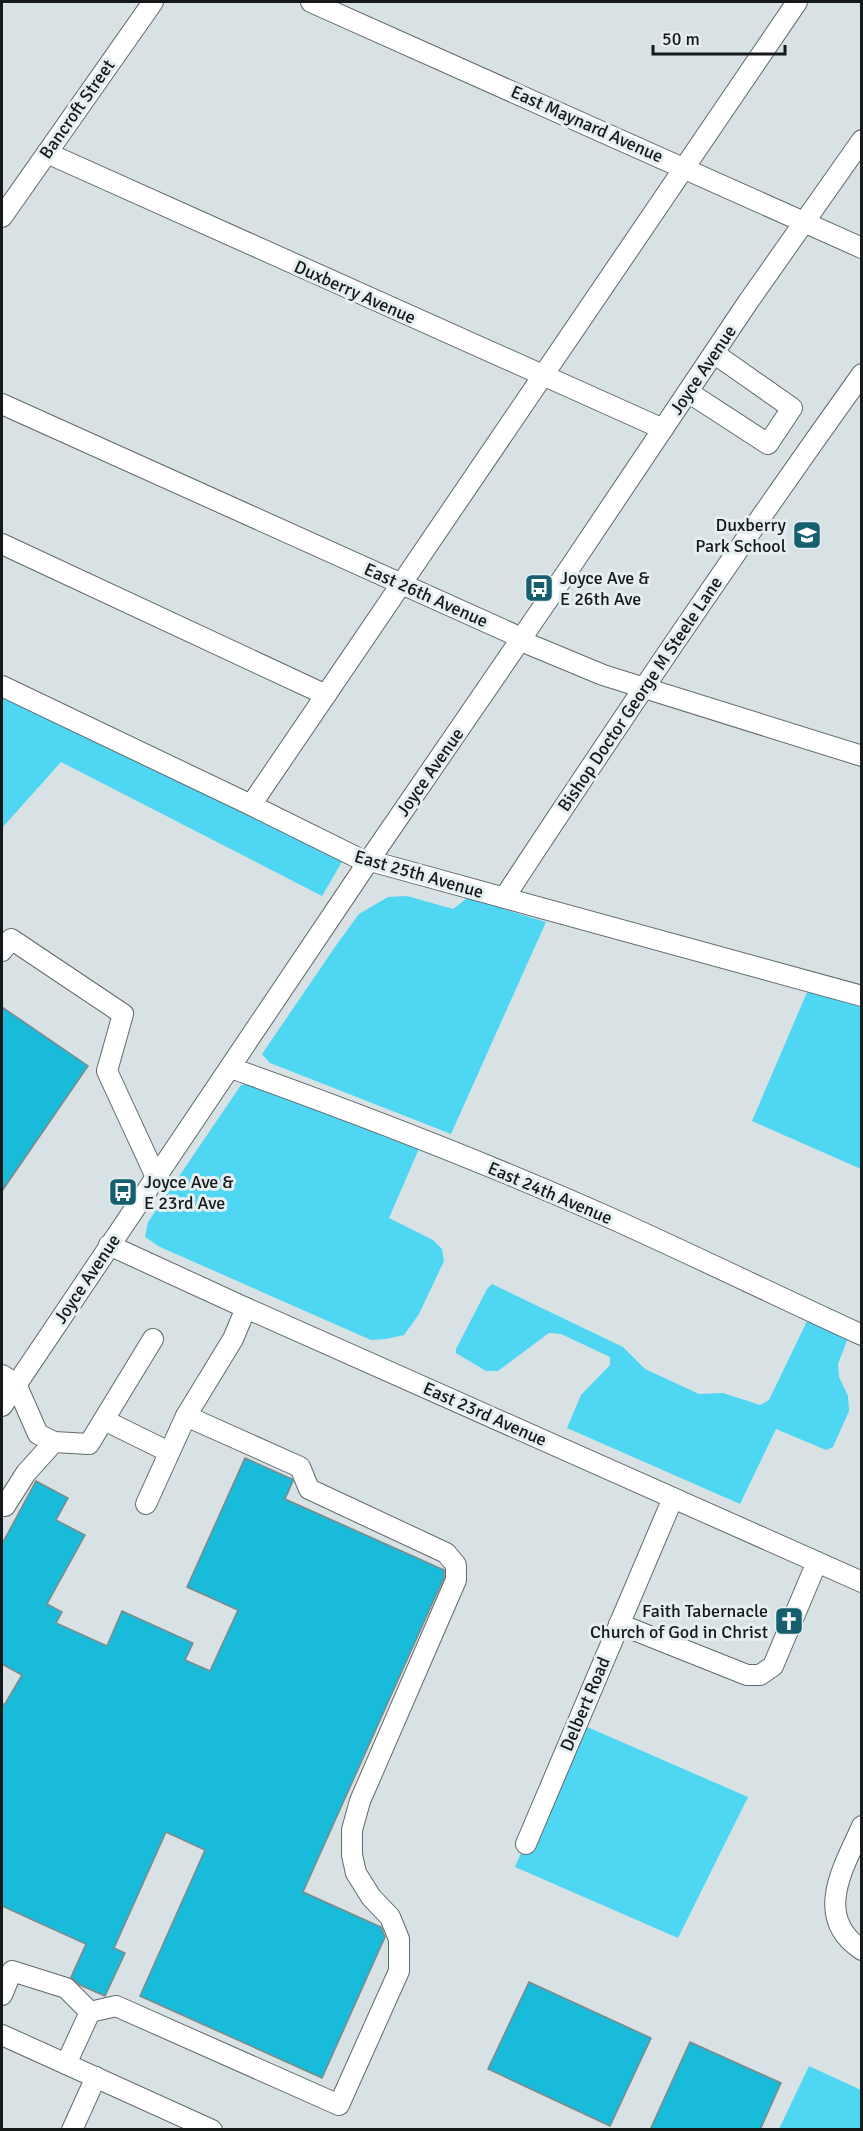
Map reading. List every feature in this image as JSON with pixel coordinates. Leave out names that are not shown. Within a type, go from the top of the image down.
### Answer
[{"type":"street","name":"Bancroft Street","points":[[2,217],[153,2]]},
{"type":"street","name":"East Maynard Avenue","points":[[311,2],[861,248]]},
{"type":"street","points":[[251,805],[797,2]]},
{"type":"street","name":"Joyce Avenue","points":[[2,1406],[9,1379],[110,1245],[368,861],[715,354],[748,302],[861,140]]},
{"type":"street","name":"Duxberry Avenue","points":[[47,153],[663,429]]},
{"type":"street","points":[[688,392],[768,444],[792,408],[715,354]]},
{"type":"street","name":"Bishop Doctor George M Steele Lane","points":[[504,898],[579,782],[780,488],[861,374]]},
{"type":"street","name":"East 26th Avenue","points":[[2,404],[403,583],[526,643],[603,675],[861,756]]},
{"type":"street","points":[[2,544],[326,695]]},
{"type":"street","name":"East 25th Avenue","points":[[2,686],[362,860],[861,996]]},
{"type":"street","points":[[2,951],[11,939],[123,1014],[107,1071],[156,1177]]},
{"type":"street","name":"East 24th Avenue","points":[[231,1068],[338,1106],[512,1176],[614,1220],[861,1335]]},
{"type":"street","name":"East 23rd Avenue","points":[[110,1245],[861,1582]]},
{"type":"street","points":[[146,1504],[186,1416],[233,1339],[246,1308]]},
{"type":"street","points":[[9,1379],[39,1434],[54,1442],[89,1444],[153,1339]]},
{"type":"street","points":[[90,2012],[116,2006],[339,2105],[399,1971],[399,1939],[390,1917],[371,1896],[356,1873],[352,1855],[352,1830],[360,1801],[456,1580],[456,1565],[446,1553],[309,1489],[300,1467],[186,1416]]},
{"type":"street","points":[[104,1420],[170,1452]]},
{"type":"street","points":[[3,1507],[26,1473],[54,1442]]},
{"type":"street","name":"Delbert Road","points":[[526,1844],[673,1497]]},
{"type":"street","points":[[619,1624],[747,1675],[760,1675],[773,1666],[817,1562]]},
{"type":"street","points":[[861,1826],[840,1873],[834,1895],[836,1918],[848,1942],[861,1950]]},
{"type":"street","points":[[2,1995],[12,1971],[66,1988],[90,2012]]},
{"type":"street","points":[[66,2064],[90,2012]]},
{"type":"street","points":[[2,2035],[212,2130]]},
{"type":"street","points":[[72,2130],[96,2078]]},
{"type":"shaded area","points":[[2,696],[343,860],[322,896],[61,762],[2,828]]},
{"type":"shaded area","points":[[407,896],[453,909],[467,898],[546,922],[451,1134],[270,1063],[262,1054],[359,914],[388,897]]},
{"type":"shaded area","points":[[808,990],[861,1005],[861,1169],[752,1121]]},
{"type":"shaded area","points":[[263,1083],[421,1144],[389,1218],[433,1240],[442,1249],[444,1261],[419,1314],[404,1335],[371,1340],[160,1247],[145,1237],[148,1222],[241,1085]]},
{"type":"shaded area","points":[[492,1284],[623,1347],[645,1369],[699,1394],[723,1393],[760,1405],[769,1400],[808,1319],[848,1338],[838,1364],[839,1377],[848,1396],[849,1411],[833,1447],[826,1450],[776,1429],[740,1504],[567,1428],[581,1395],[610,1365],[610,1357],[561,1334],[549,1333],[498,1371],[486,1371],[456,1353],[487,1289]]},
{"type":"shaded area","points":[[578,1723],[748,1797],[678,1938],[515,1867]]},
{"type":"shaded area","points":[[809,2066],[861,2090],[861,2129],[779,2129]]},
{"type":"building","points":[[2,1007],[88,1066],[2,1191]]},
{"type":"building","points":[[245,1458],[292,1479],[285,1499],[444,1570],[444,1578],[303,1892],[381,1927],[385,1937],[322,2078],[140,1996],[205,1850],[166,1832],[114,1948],[125,1953],[105,1996],[80,1985],[71,1977],[86,1944],[2,1906],[2,1704],[5,1704],[22,1675],[2,1664],[2,1544],[36,1481],[68,1498],[56,1520],[85,1535],[47,1604],[62,1612],[56,1623],[107,1646],[122,1611],[193,1643],[185,1660],[210,1671],[238,1610],[187,1587]]},
{"type":"building","points":[[529,1982],[651,2038],[610,2126],[488,2069]]},
{"type":"building","points":[[690,2042],[781,2083],[760,2130],[650,2130]]},
{"type":"place","name":"Duxberry Park School","points":[[807,535]]},
{"type":"place","name":"Joyce Ave & E 26th Ave","points":[[539,588]]},
{"type":"place","name":"Joyce Ave & E 23rd Ave","points":[[123,1192]]},
{"type":"place","name":"Faith Tabernacle Church of God in Christ","points":[[789,1621]]}]
